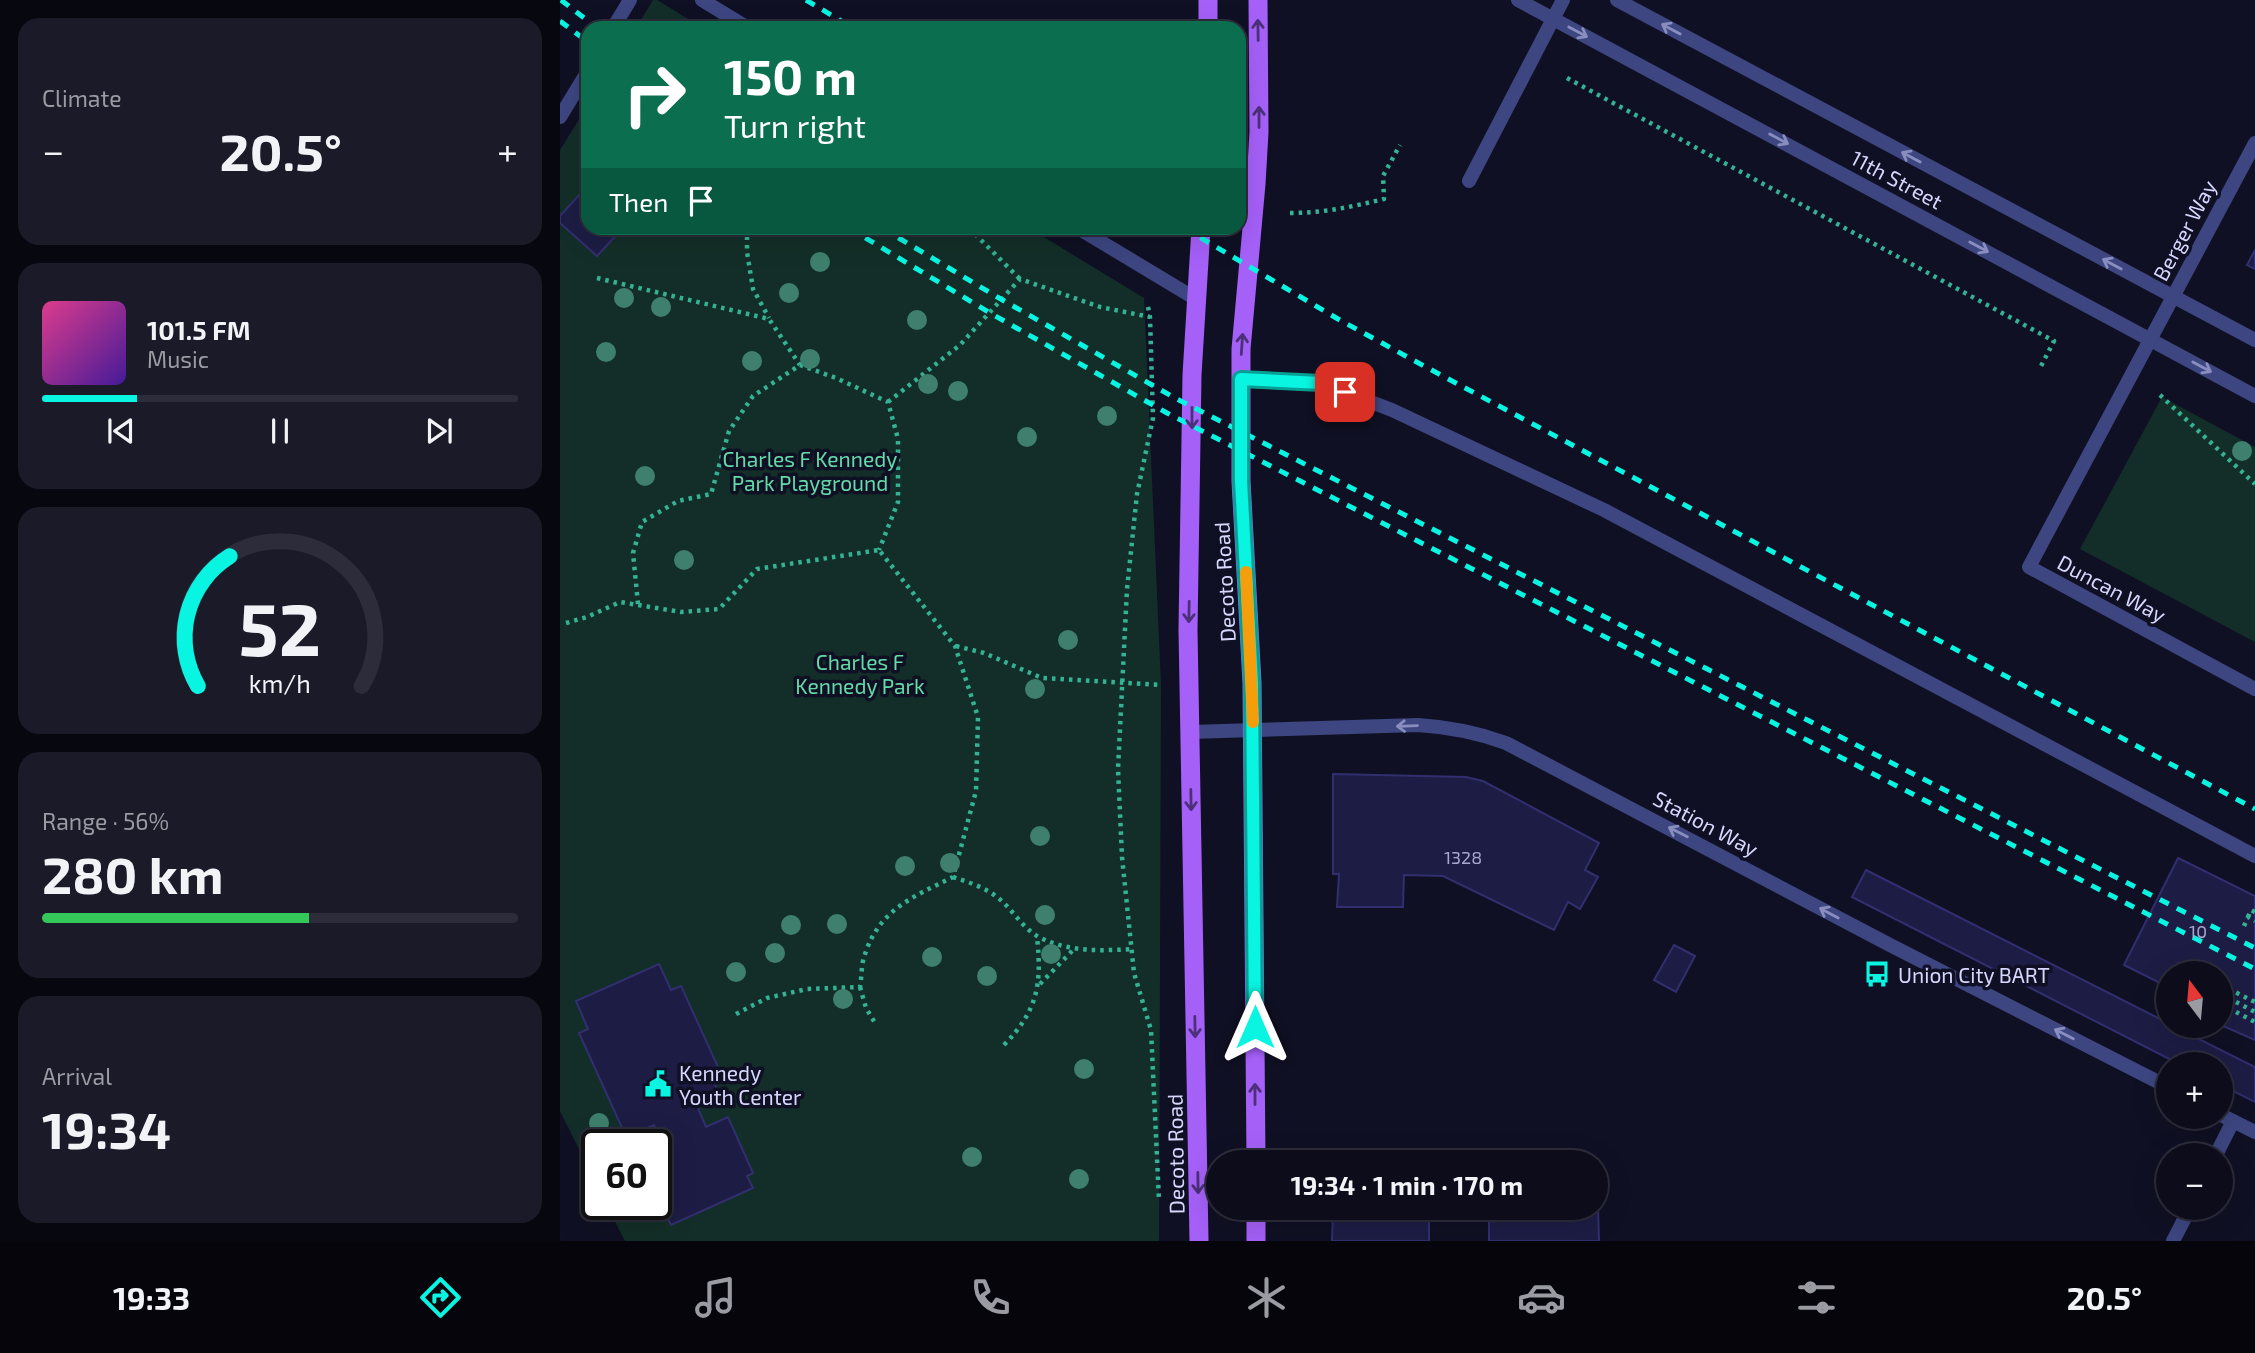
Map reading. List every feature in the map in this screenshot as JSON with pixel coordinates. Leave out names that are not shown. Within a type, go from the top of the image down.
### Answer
[{"type":"main road","points":[[1208,0],[1209,21]]},
{"type":"main road","name":"Decoto Road","points":[[1256,1150],[1253,731],[1241,481],[1241,349],[1259,132],[1258,0]]},
{"type":"main road","name":"Decoto Road","points":[[1199,1241],[1188,630],[1192,375],[1201,235]]},
{"type":"main road","points":[[1256,1220],[1256,1241]]},
{"type":"street","points":[[617,21],[630,0]]},
{"type":"street","points":[[702,0],[736,21]]},
{"type":"street","name":"11th Street","points":[[1518,0],[2255,396]]},
{"type":"street","points":[[1469,181],[1563,0]]},
{"type":"street","name":"11th Street","points":[[1617,0],[2255,340]]},
{"type":"street","points":[[560,117],[566,95],[581,79]]},
{"type":"street","name":"Berger Way","points":[[2150,338],[2255,143]]},
{"type":"street","points":[[1090,235],[1196,299]]},
{"type":"street","name":"Duncan Way","points":[[2150,338],[2029,567],[2255,689]]},
{"type":"street","points":[[1241,379],[1321,383],[1392,410],[1442,433],[1604,510],[2255,856]]},
{"type":"street","name":"Station Way","points":[[1190,732],[1418,725],[1475,731],[1506,743],[1890,945],[2156,1081]]},
{"type":"street","points":[[2233,1121],[2255,1132]]},
{"type":"street","points":[[2173,1241],[2184,1220]]},
{"type":"path","points":[[1567,78],[2054,341],[2040,368]]},
{"type":"path","points":[[1290,213],[1343,210],[1384,199],[1383,176],[1400,145]]},
{"type":"path","points":[[747,235],[753,289],[769,319],[800,365],[888,402]]},
{"type":"path","points":[[976,235],[1020,279],[1100,307],[1150,317]]},
{"type":"path","points":[[597,278],[769,319]]},
{"type":"path","points":[[888,402],[960,345],[1020,279]]},
{"type":"path","points":[[1147,307],[1150,317],[1153,418],[1137,494],[1127,589],[1118,769],[1122,857],[1135,973],[1151,1030],[1159,1199]]},
{"type":"path","points":[[638,604],[633,552],[642,522],[678,501],[711,494],[729,431],[753,396],[800,365]]},
{"type":"path","points":[[2160,395],[2255,484]]},
{"type":"path","points":[[879,550],[898,502],[898,439],[888,402]]},
{"type":"path","points":[[566,623],[620,602],[681,612],[719,608],[757,569],[879,550]]},
{"type":"path","points":[[879,550],[955,646],[978,717],[976,791],[953,877]]},
{"type":"path","points":[[955,646],[984,653],[1042,678],[1161,685]]},
{"type":"path","points":[[875,1023],[866,1008],[860,987],[864,955],[881,921],[900,904],[953,877],[976,885],[999,898],[1037,936],[1075,948],[1099,951],[1132,949]]},
{"type":"path","points":[[2244,926],[2251,910],[2255,912]]},
{"type":"path","points":[[2248,917],[2255,921]]},
{"type":"path","points":[[1004,1045],[1019,1029],[1031,1010],[1039,985],[1037,936]]},
{"type":"path","points":[[1039,985],[1075,948]]},
{"type":"path","points":[[736,1014],[767,998],[807,989],[860,987]]},
{"type":"path","points":[[2233,991],[2255,1002]]},
{"type":"path","points":[[2233,1000],[2255,1012]]},
{"type":"path","points":[[2233,1010],[2255,1021]]},
{"type":"green space","points":[[653,0],[657,0],[692,21],[640,21]]},
{"type":"green space","name":"Charles F Kennedy Park","points":[[581,116],[581,235],[1040,235],[1144,298],[1161,685],[1159,1241],[625,1241],[614,1220],[672,1220],[672,1129],[581,1129],[581,1153],[560,1111],[560,150]]},
{"type":"green space","points":[[2162,397],[2255,447],[2255,642],[2080,549]]},
{"type":"building","points":[[581,193],[581,235],[616,235],[597,256],[560,223],[560,216]]},
{"type":"building","points":[[2255,250],[2255,269],[2247,265]]},
{"type":"building","points":[[1333,774],[1466,777],[1483,781],[1599,843],[1585,870],[1598,877],[1580,909],[1568,902],[1554,930],[1443,876],[1404,875],[1403,907],[1337,907],[1339,874],[1333,874]]},
{"type":"building","points":[[2178,858],[2255,896],[2255,1040],[2233,1030],[2233,961],[2156,961],[2156,981],[2124,965]]},
{"type":"building","points":[[1866,870],[2156,1017],[2156,1038],[2197,1038],[2225,1052],[2156,1052],[1852,897]]},
{"type":"building","points":[[1674,945],[1695,956],[1676,992],[1654,980]]},
{"type":"building","name":"Kennedy Youth Center","points":[[659,964],[671,990],[681,986],[718,1067],[709,1071],[720,1096],[697,1106],[706,1127],[728,1117],[753,1173],[747,1176],[753,1188],[671,1225],[669,1220],[672,1220],[672,1129],[656,1129],[654,1125],[645,1129],[623,1129],[579,1033],[588,1029],[576,1001]]},
{"type":"building","points":[[2233,1056],[2255,1067],[2255,1102],[2233,1091]]},
{"type":"building","points":[[1333,1220],[1429,1220],[1429,1241],[1332,1241]]},
{"type":"building","points":[[1489,1220],[1598,1220],[1599,1241],[1489,1241]]},
{"type":"railway","points":[[561,0],[588,21]]},
{"type":"railway","points":[[806,0],[841,21]]},
{"type":"railway","points":[[560,21],[581,37]]},
{"type":"railway","points":[[861,235],[990,313],[1167,413],[2255,969]]},
{"type":"railway","points":[[894,235],[1175,398],[2255,948]]},
{"type":"railway","points":[[1196,235],[1424,366],[2255,809]]},
{"type":"slow traffic","points":[[1246,572],[1253,722]]},
{"type":"place","name":"Union City BART","points":[[1877,974]]},
{"type":"place","name":"Kennedy Youth Center","points":[[658,1084]]},
{"type":"route","points":[[1255,1027],[1252,683],[1241,481],[1241,379],[1321,383],[1345,392]]},
{"type":"park label","name":"Charles F Kennedy Park Playground","points":[[810,470]]}]
